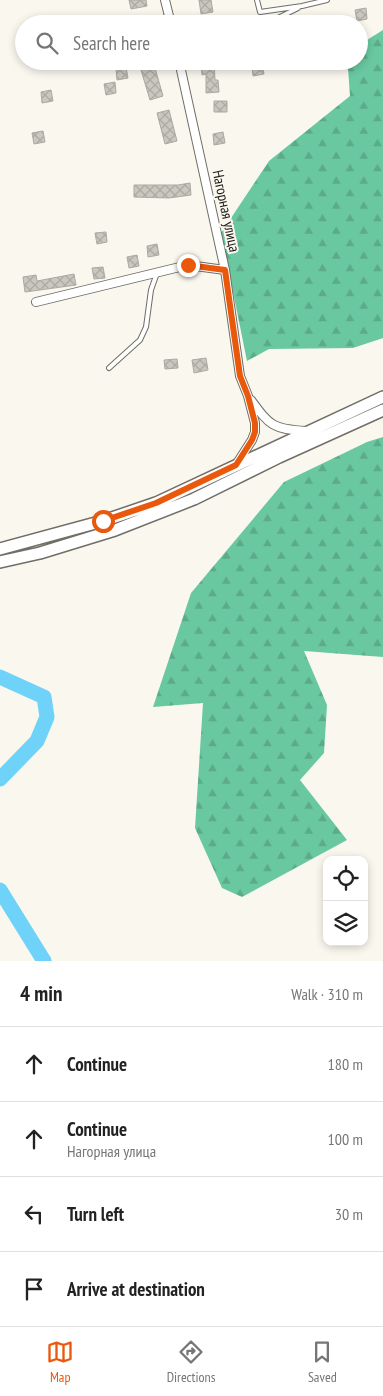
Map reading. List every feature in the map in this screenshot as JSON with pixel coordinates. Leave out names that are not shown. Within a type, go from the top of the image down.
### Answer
[{"type":"main road","points":[[0,549],[103,521],[156,503],[383,397]]},
{"type":"main road","points":[[0,562],[40,553],[115,530],[194,499],[279,457],[383,410]]},
{"type":"street","points":[[165,0],[169,15]]},
{"type":"street","name":"Нагорная улица","points":[[181,70],[225,270],[240,376],[248,396]]},
{"type":"street","points":[[36,302],[188,265],[225,270]]},
{"type":"street","points":[[248,396],[266,420],[274,426],[284,430],[310,432]]},
{"type":"street","points":[[236,465],[247,449],[255,432],[255,423],[248,396]]},
{"type":"lane","points":[[257,0],[260,12],[327,0]]},
{"type":"lane","points":[[284,15],[302,6]]},
{"type":"lane","points":[[108,368],[140,340],[146,327],[151,290],[157,273]]},
{"type":"green space","points":[[383,30],[383,338],[353,348],[269,349],[247,361],[221,233],[269,161],[350,96],[348,70],[368,70],[368,39]]},
{"type":"green space","points":[[383,437],[383,657],[304,651],[327,705],[324,753],[300,780],[347,840],[242,897],[222,888],[195,828],[203,703],[153,707],[191,593],[284,482],[367,442]]},
{"type":"building","points":[[129,0],[146,0],[147,6],[131,9]]},
{"type":"building","points":[[199,0],[211,0],[213,12],[201,14]]},
{"type":"building","points":[[366,8],[367,15],[356,15],[355,10]]},
{"type":"building","points":[[116,70],[127,70],[128,78],[117,80]]},
{"type":"building","points":[[141,70],[156,70],[163,96],[150,100]]},
{"type":"building","points":[[202,70],[214,70],[219,92],[206,93],[206,74],[202,75]]},
{"type":"building","points":[[252,70],[263,70],[264,74],[253,76]]},
{"type":"building","points":[[115,82],[116,93],[106,95],[104,84]]},
{"type":"building","points":[[51,90],[53,101],[42,103],[41,92]]},
{"type":"building","points":[[214,101],[227,101],[227,112],[214,112]]},
{"type":"building","points":[[169,110],[177,141],[165,144],[157,113]]},
{"type":"building","points":[[43,131],[45,142],[34,144],[32,133]]},
{"type":"building","points":[[223,132],[225,143],[214,145],[213,134]]},
{"type":"building","points":[[190,183],[191,195],[169,198],[134,197],[134,185],[178,185]]},
{"type":"building","points":[[106,232],[107,242],[97,244],[95,233]]},
{"type":"building","points":[[157,244],[159,255],[148,257],[147,246]]},
{"type":"building","points":[[137,255],[139,266],[129,268],[127,257]]},
{"type":"building","points":[[103,267],[105,278],[94,279],[92,268]]},
{"type":"building","points":[[74,274],[76,285],[25,292],[23,277],[36,275],[37,281]]},
{"type":"building","points":[[206,358],[208,370],[194,373],[192,360]]},
{"type":"building","points":[[177,359],[178,368],[165,369],[164,360]]},
{"type":"waterway","points":[[0,677],[44,697],[47,717],[37,741],[0,779]]},
{"type":"waterway","points":[[0,890],[44,961]]},
{"type":"route","points":[[103,521],[156,503],[236,465],[247,449],[255,432],[255,423],[248,396],[240,376],[225,270],[188,265]]}]
